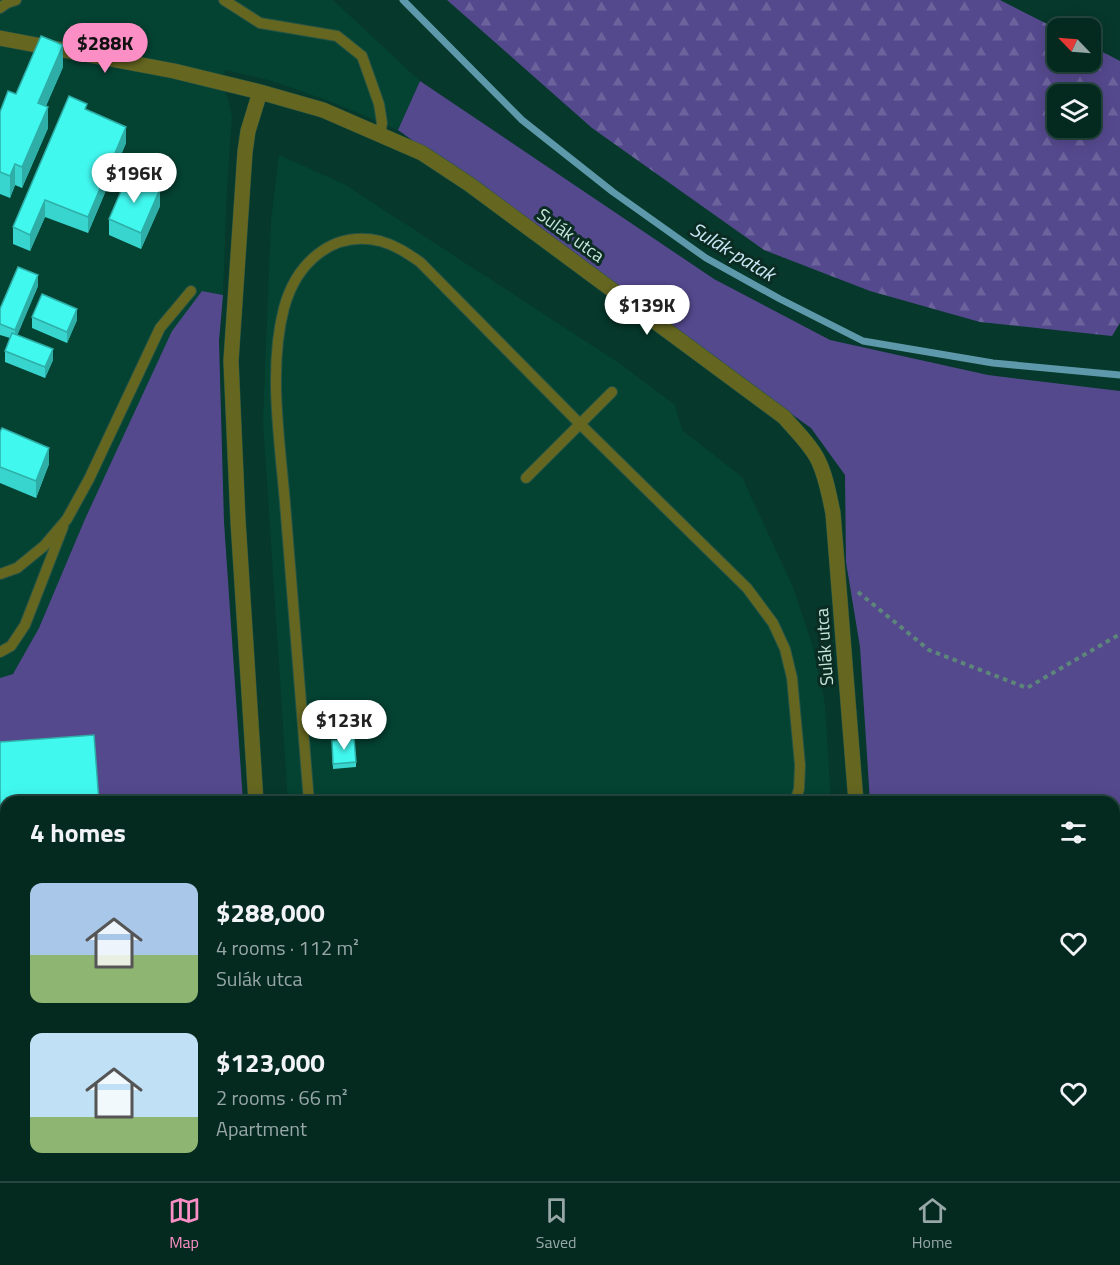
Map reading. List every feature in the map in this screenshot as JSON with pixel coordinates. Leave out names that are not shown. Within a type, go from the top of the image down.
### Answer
[{"type":"street","name":"Sulák utca","points":[[0,38],[146,65],[260,92],[323,110],[422,153],[469,184],[784,417],[817,458],[827,484],[833,513],[856,796]]},
{"type":"street","points":[[256,796],[237,521],[231,361],[245,152],[248,131],[260,92]]},
{"type":"lane","points":[[0,8],[16,0]]},
{"type":"lane","points":[[224,0],[260,22],[337,36],[362,56],[379,104],[382,123],[380,134]]},
{"type":"lane","points":[[309,796],[278,412],[278,335],[284,308],[301,269],[314,256],[332,245],[355,239],[380,241],[400,248],[420,262],[747,588],[773,623],[784,649],[792,678],[800,765],[797,796]]},
{"type":"lane","points":[[0,651],[11,646],[25,625],[67,519],[89,479],[160,328],[191,291]]},
{"type":"lane","points":[[526,478],[612,392]]},
{"type":"lane","points":[[0,574],[17,568],[44,546],[67,519]]},
{"type":"path","points":[[838,576],[929,650],[1027,688],[1120,634]]},
{"type":"shaded area","points":[[0,0],[333,0],[420,81],[398,130],[332,102],[272,81],[225,70],[221,86],[228,98],[232,117],[223,295],[202,291],[85,519],[39,628],[13,674],[0,678]]},
{"type":"shaded area","points":[[279,155],[344,184],[619,363],[675,405],[682,430],[742,477],[793,587],[812,644],[825,704],[831,796],[288,796],[263,421],[271,221]]},
{"type":"shaded area","points":[[0,758],[5,796],[0,796]]},
{"type":"green space","points":[[447,0],[1000,0],[1047,24],[1047,72],[1101,72],[1101,51],[1120,61],[1120,323],[1112,336],[980,322],[870,291],[764,250],[592,128]]},
{"type":"green space","points":[[420,81],[714,279],[830,340],[988,375],[1120,391],[1120,796],[870,796],[860,647],[846,562],[845,475],[811,428],[398,130]]},
{"type":"green space","points":[[202,291],[223,295],[219,341],[224,522],[243,796],[85,796],[0,758],[0,678],[13,674],[39,628],[85,519],[172,331]]},
{"type":"building","points":[[41,36],[63,45],[38,103],[48,107],[22,167],[15,164],[10,176],[0,172],[0,112],[8,91],[16,94]]},
{"type":"building","points":[[69,96],[87,104],[85,109],[126,127],[88,217],[45,200],[30,235],[13,227]]},
{"type":"building","points":[[128,175],[160,189],[141,233],[109,219]]},
{"type":"building","points":[[18,267],[38,275],[15,330],[0,324],[0,309]]},
{"type":"building","points":[[42,294],[77,309],[67,332],[32,317]]},
{"type":"building","points":[[12,333],[53,349],[45,367],[5,351]]},
{"type":"building","points":[[2,428],[49,448],[36,481],[0,467]]},
{"type":"building","points":[[94,735],[99,796],[0,796],[0,742]]},
{"type":"building","points":[[354,738],[356,762],[333,764],[332,741]]},
{"type":"waterway","name":"Sulák-patak","points":[[403,0],[522,120],[613,192],[706,258],[780,299],[863,341],[993,363],[1120,375]]}]
